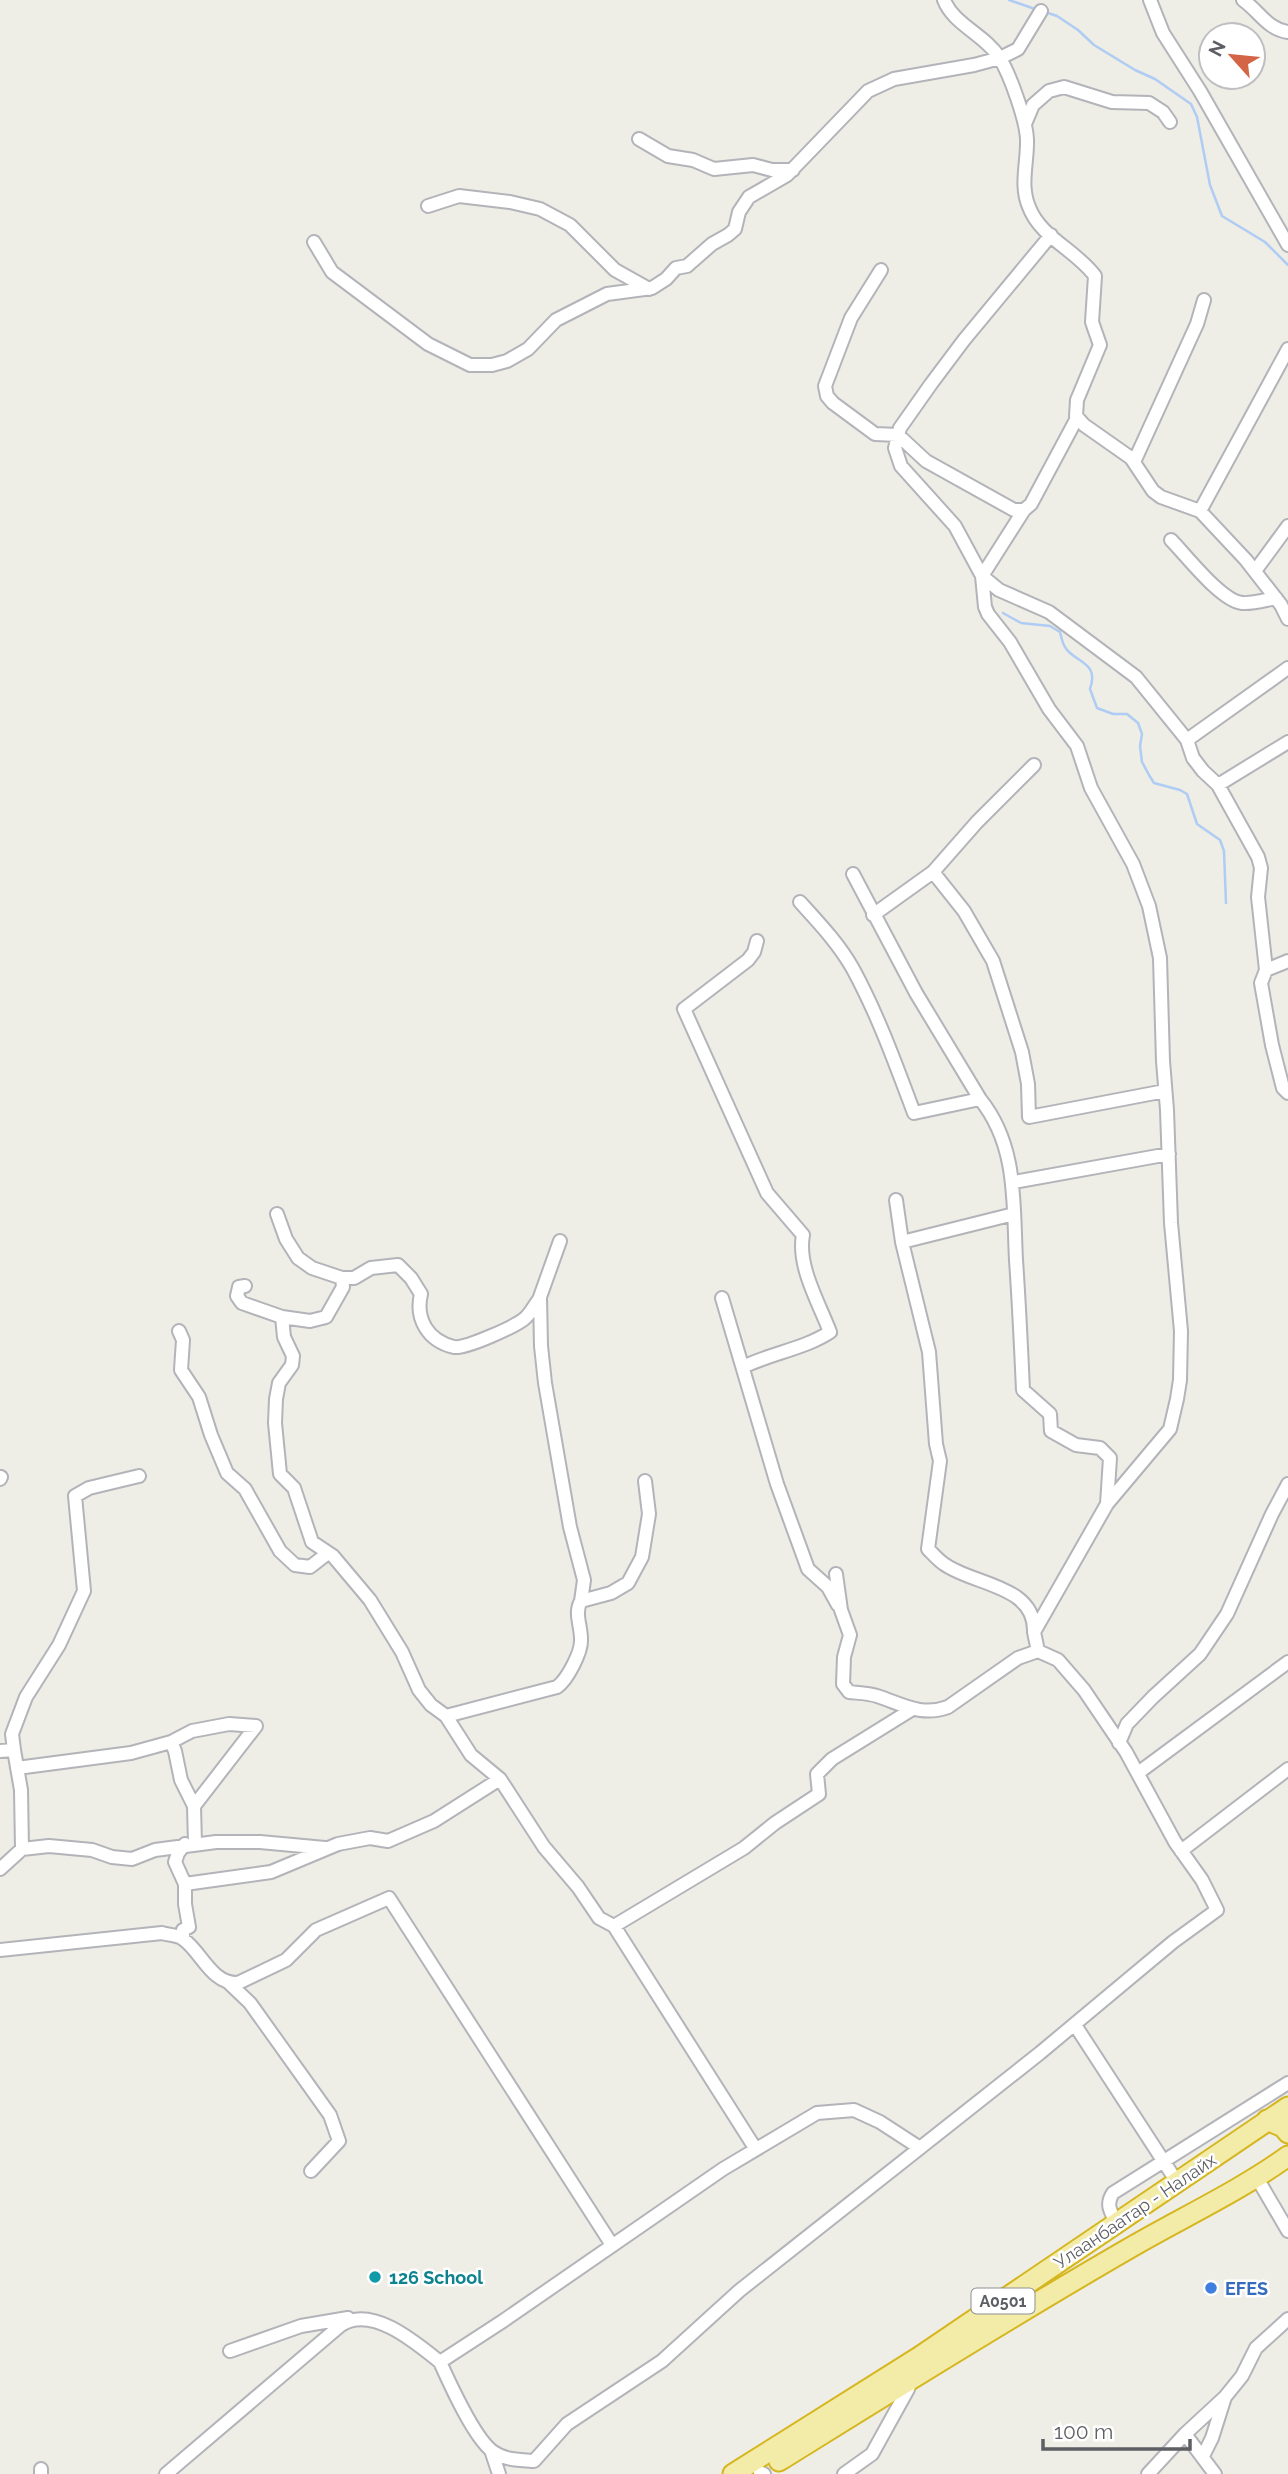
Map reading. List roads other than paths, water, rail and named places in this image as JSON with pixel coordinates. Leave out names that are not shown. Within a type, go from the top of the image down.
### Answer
[{"type":"highway","name":"Улаанбаатар - Налайх","points":[[733,2474],[919,2357],[1288,2107]]},
{"type":"highway","points":[[1267,2120],[1283,2127],[1288,2133]]},
{"type":"highway","name":"Улаанбаатар - Налайх","points":[[760,2473],[1128,2249],[1218,2197],[1257,2178],[1288,2156]]},
{"type":"street","points":[[944,0],[947,9],[986,42],[1000,58],[1025,124],[1027,142],[1024,189],[1034,219],[1095,276],[1092,322],[1100,345],[1075,406],[1077,418],[1031,504],[1024,510],[982,576],[985,607],[1010,642],[1049,709],[1077,746],[1091,788],[1133,864],[1149,906],[1160,958],[1171,1223],[1181,1331],[1180,1380],[1170,1429],[1107,1504],[1034,1632]]},
{"type":"street","points":[[1150,0],[1163,33],[1200,91],[1288,245]]},
{"type":"street","points":[[1243,0],[1253,7],[1266,23],[1279,31],[1288,32]]},
{"type":"street","points":[[314,242],[332,272],[428,344],[470,365],[492,365],[507,361],[528,349],[556,320],[592,300],[607,294],[649,289],[666,279],[676,268],[687,266],[712,244],[735,229],[739,212],[750,197],[793,170],[868,91],[881,83],[1000,58],[1018,49],[1041,11]]},
{"type":"street","points":[[1025,124],[1033,105],[1049,91],[1064,87],[1112,102],[1149,103],[1163,112],[1170,122]]},
{"type":"street","points":[[639,139],[668,156],[693,160],[714,169],[743,165],[793,170]]},
{"type":"street","points":[[429,206],[459,196],[510,202],[540,209],[569,225],[615,270],[649,289]]},
{"type":"street","points":[[1051,235],[964,340],[900,428],[895,448],[901,466],[955,526],[982,576],[999,590],[1049,612],[1136,677],[1187,740],[1193,758],[1218,785],[1258,857],[1261,868],[1258,897],[1266,970],[1261,983],[1272,1045],[1283,1088],[1288,1093]]},
{"type":"street","points":[[881,270],[851,318],[825,386],[827,396],[875,434],[898,435],[926,461],[1003,506],[1024,510]]},
{"type":"street","points":[[1134,462],[1198,324],[1204,300]]},
{"type":"street","points":[[1200,511],[1288,349]]},
{"type":"street","points":[[1077,418],[1131,458],[1153,491],[1161,497],[1200,511],[1281,600],[1288,619]]},
{"type":"street","points":[[1255,571],[1288,526]]},
{"type":"street","points":[[1171,540],[1226,596],[1238,603],[1281,600]]},
{"type":"street","points":[[1187,740],[1288,668]]},
{"type":"street","points":[[1218,785],[1288,742]]},
{"type":"street","points":[[873,915],[933,872],[977,822],[1034,765]]},
{"type":"street","points":[[933,872],[964,911],[993,961],[1022,1052],[1028,1084],[1029,1117],[1165,1091]]},
{"type":"street","points":[[852,874],[916,993],[992,1114],[1014,1182],[1023,1390],[1050,1414],[1051,1431],[1076,1445],[1100,1448],[1111,1458],[1107,1504]]},
{"type":"street","points":[[800,902],[831,936],[852,968],[882,1030],[914,1114],[981,1099]]},
{"type":"street","points":[[743,1367],[761,1358],[819,1339],[830,1332],[803,1263],[800,1250],[803,1235],[767,1193],[684,1009],[748,960],[757,941]]},
{"type":"street","points":[[1266,970],[1288,961]]},
{"type":"street","points":[[1014,1182],[1169,1154]]},
{"type":"street","points":[[896,1200],[902,1242],[929,1352],[936,1444],[940,1461],[928,1549],[944,1564],[1019,1599],[1034,1618],[1038,1651]]},
{"type":"street","points":[[277,1214],[286,1238],[298,1258],[312,1268],[342,1278],[354,1278],[371,1268],[398,1265],[411,1278],[421,1294],[418,1306],[422,1325],[434,1337],[455,1347],[469,1344],[525,1319],[540,1297],[560,1241]]},
{"type":"street","points":[[902,1242],[1014,1214]]},
{"type":"street","points":[[245,1286],[239,1287],[237,1296],[242,1303],[282,1317],[310,1321],[326,1317],[343,1287],[342,1278]]},
{"type":"street","points":[[446,1716],[556,1686],[565,1681],[582,1642],[577,1609],[584,1580],[570,1527],[545,1383],[540,1297]]},
{"type":"street","points":[[522,2474],[568,2424],[662,2361],[739,2291],[1075,2025],[1173,1942],[1217,1910],[1202,1880],[1181,1851],[1119,1743],[1084,1690],[1058,1660],[1038,1651],[1018,1658],[937,1712],[911,1710],[874,1695],[849,1692],[843,1684],[850,1635],[841,1610],[828,1587],[808,1569],[777,1483],[722,1298]]},
{"type":"street","points":[[282,1317],[284,1337],[293,1356],[292,1364],[279,1383],[276,1399],[275,1423],[280,1474],[294,1488],[313,1542],[328,1553],[370,1600],[402,1652],[419,1690],[431,1705],[446,1716],[471,1755],[500,1779],[544,1847],[578,1887],[599,1918],[614,1926],[755,2148]]},
{"type":"street","points":[[179,1331],[183,1340],[181,1370],[199,1397],[227,1473],[245,1489],[280,1551],[295,1565],[310,1567],[328,1553]]},
{"type":"street","points":[[22,1849],[21,1790],[12,1734],[26,1697],[59,1645],[84,1591],[75,1496],[89,1488],[138,1476]]},
{"type":"street","points":[[581,1601],[611,1593],[628,1583],[633,1574],[642,1557],[649,1514],[645,1481]]},
{"type":"street","points":[[1119,1743],[1127,1724],[1200,1654],[1227,1614],[1288,1484]]},
{"type":"street","points":[[836,1574],[841,1610]]},
{"type":"street","points":[[1138,1773],[1288,1662]]},
{"type":"street","points":[[614,1926],[744,1848],[775,1823],[810,1802],[819,1794],[817,1774],[832,1759],[911,1710]]},
{"type":"street","points":[[18,1768],[131,1753],[171,1742],[192,1731],[216,1726],[257,1726],[194,1806],[190,1844],[178,1853],[175,1862],[185,1885],[189,1927],[183,1930],[183,1938],[205,1966],[229,1983],[250,2003],[330,2115],[339,2141],[311,2171]]},
{"type":"street","points":[[171,1742],[181,1780],[194,1806]]},
{"type":"street","points":[[0,1751],[14,1750]]},
{"type":"street","points":[[1181,1851],[1288,1769]]},
{"type":"street","points":[[185,1885],[271,1872],[328,1848],[370,1838],[388,1841],[434,1821],[500,1779]]},
{"type":"street","points":[[0,1869],[22,1849],[49,1846],[92,1850],[112,1857],[132,1859],[155,1850],[190,1844],[260,1842],[328,1848]]},
{"type":"street","points":[[229,1983],[238,1983],[286,1960],[316,1930],[389,1898],[612,2245]]},
{"type":"street","points":[[0,1950],[162,1933],[183,1938]]},
{"type":"street","points":[[1075,2025],[1177,2182]]},
{"type":"street","points":[[1117,2224],[1108,2207],[1113,2193],[1288,2083]]},
{"type":"street","points":[[440,2362],[503,2322],[755,2148],[817,2113],[854,2110],[880,2122],[920,2148]]},
{"type":"street","points":[[1257,2178],[1288,2231]]},
{"type":"street","points":[[166,2474],[352,2318]]},
{"type":"street","points":[[230,2351],[300,2326],[352,2318],[371,2319],[413,2340],[440,2362],[471,2422],[491,2450],[499,2474]]},
{"type":"street","points":[[1148,2474],[1185,2434],[1225,2397],[1241,2376],[1255,2348],[1288,2319]]},
{"type":"street","points":[[844,2474],[872,2454],[911,2379]]},
{"type":"street","points":[[1203,2456],[1212,2438],[1225,2397]]},
{"type":"street","points":[[1185,2434],[1215,2474]]},
{"type":"street","points":[[491,2450],[508,2459],[534,2461]]},
{"type":"waterway","points":[[1009,0],[1038,10]]},
{"type":"waterway","points":[[1045,12],[1057,16],[1094,45],[1155,79],[1191,104],[1197,117],[1210,185],[1222,216],[1265,242],[1288,265]]},
{"type":"waterway","points":[[1003,613],[1021,623],[1050,626],[1060,632],[1068,651],[1091,670],[1090,689],[1097,708],[1113,714],[1127,714],[1138,723],[1142,734],[1142,762],[1154,783],[1187,794],[1197,824],[1220,840],[1224,851],[1226,903]]},
{"type":"place","name":"126 School","points":[[375,2277]]},
{"type":"place","name":"EFES","points":[[1211,2288]]}]
